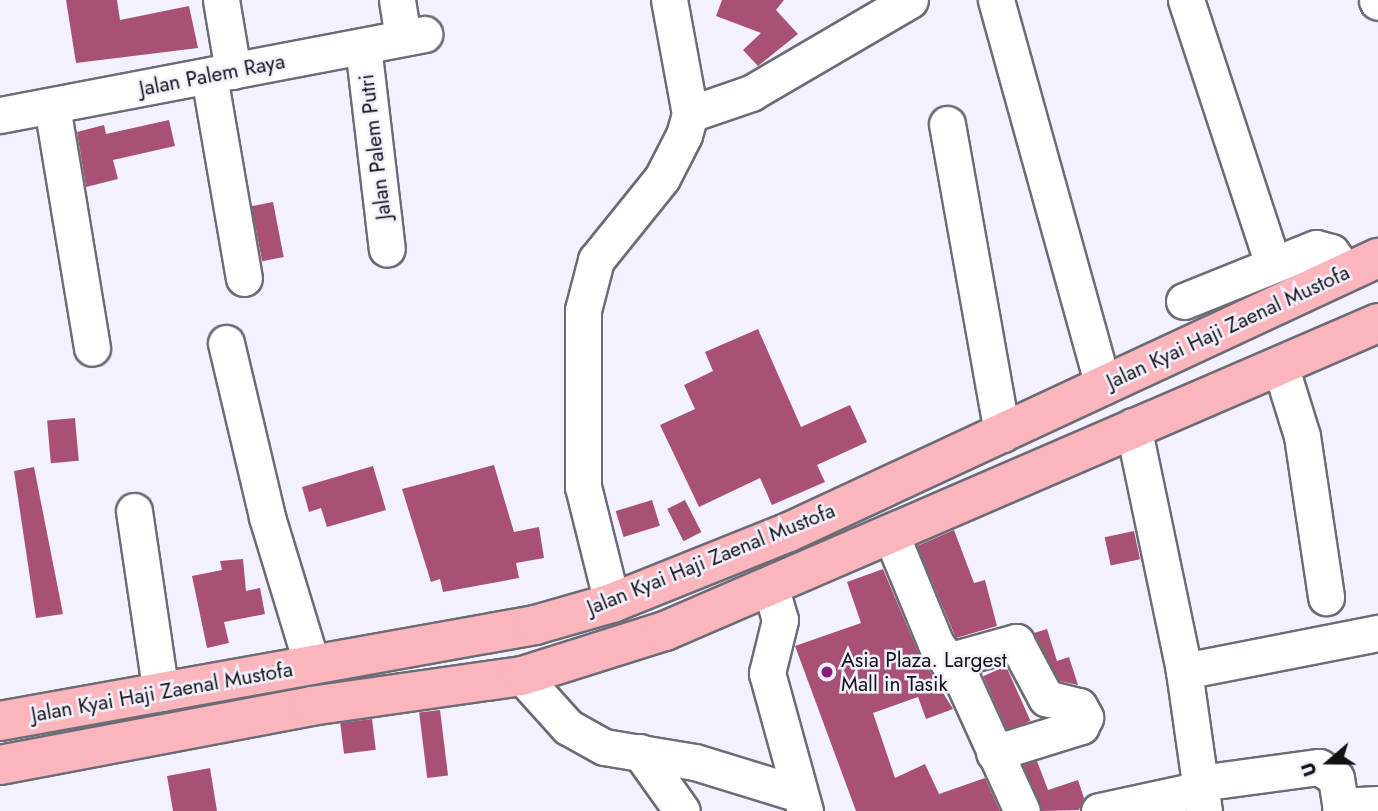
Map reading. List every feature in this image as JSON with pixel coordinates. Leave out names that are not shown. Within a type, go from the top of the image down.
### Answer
[{"type":"main road","name":"Jalan Kyai Haji Zaenal Mustofa","points":[[0,721],[471,636],[612,603],[843,507],[1269,306],[1284,270],[1362,265]]},
{"type":"main road","name":"Jalan Kyai Haji Zaenal Mustofa","points":[[0,765],[470,681],[522,676],[665,632],[852,552],[1133,426],[1378,323]]},
{"type":"main road","points":[[843,507],[852,552]]},
{"type":"main road","points":[[470,681],[471,636]]},
{"type":"street","points":[[221,0],[221,73],[244,278]]},
{"type":"street","name":"Jalan Palem Raya","points":[[0,115],[414,36],[397,0]]},
{"type":"street","points":[[612,603],[583,486],[583,310],[596,260],[662,178],[690,114],[668,0]]},
{"type":"street","points":[[690,114],[751,93],[910,0]]},
{"type":"street","points":[[1184,301],[1284,270],[1186,0]]},
{"type":"street","points":[[991,2],[1103,386]]},
{"type":"street","name":"Jalan Palem Putri","points":[[363,46],[387,248]]},
{"type":"street","points":[[52,106],[92,348]]},
{"type":"street","points":[[947,124],[1002,434]]},
{"type":"street","points":[[226,343],[267,517],[312,665]]},
{"type":"street","points":[[1280,365],[1302,436],[1326,597]]},
{"type":"street","points":[[1133,426],[1184,671],[1202,794]]},
{"type":"street","points":[[134,511],[161,693]]},
{"type":"street","points":[[890,533],[947,661],[962,679],[1022,811]]},
{"type":"street","points":[[770,585],[780,620],[767,673],[802,802]]},
{"type":"street","points":[[1184,671],[1378,633]]},
{"type":"street","points":[[947,661],[1016,642],[1046,698],[1079,706],[1085,717],[1081,726],[994,753]]},
{"type":"street","points":[[522,676],[568,727],[604,747],[640,752],[802,802]]},
{"type":"street","points":[[640,752],[682,811]]},
{"type":"street","points":[[1099,811],[1202,794],[1319,767],[1336,778],[1340,808],[1378,804]]},
{"type":"building","points":[[66,0],[117,0],[120,20],[189,6],[198,48],[76,63]]},
{"type":"building","points":[[722,0],[784,0],[776,10],[798,34],[758,66],[743,50],[761,33],[716,16]]},
{"type":"building","points":[[169,120],[175,146],[113,160],[118,179],[86,187],[77,132],[104,125],[106,134]]},
{"type":"building","points":[[273,202],[284,257],[262,261],[251,206]]},
{"type":"building","points":[[758,329],[801,427],[850,405],[867,442],[817,465],[825,482],[772,505],[760,478],[699,507],[660,425],[695,409],[684,385],[713,371],[705,352]]},
{"type":"building","points":[[75,418],[79,461],[51,463],[47,420]]},
{"type":"building","points":[[494,465],[514,532],[539,527],[544,558],[516,563],[519,578],[443,592],[440,579],[431,582],[402,489]]},
{"type":"building","points":[[373,466],[386,510],[327,527],[321,508],[309,512],[302,487]]},
{"type":"building","points":[[34,467],[63,614],[36,618],[14,471]]},
{"type":"building","points":[[652,500],[660,526],[624,537],[616,511]]},
{"type":"building","points":[[685,500],[701,532],[684,541],[667,509]]},
{"type":"building","points":[[954,530],[974,583],[985,580],[997,626],[956,638],[917,546]]},
{"type":"building","points":[[1134,531],[1140,559],[1111,566],[1105,537]]},
{"type":"building","points":[[243,559],[246,591],[260,588],[265,614],[224,622],[229,643],[207,648],[192,576],[222,570],[220,561]]},
{"type":"building","points":[[883,569],[918,652],[953,709],[926,719],[918,697],[873,713],[895,778],[925,764],[939,794],[985,778],[1000,811],[856,811],[795,646],[861,623],[847,582]]},
{"type":"building","points":[[1047,629],[1057,661],[1069,657],[1078,685],[1059,681],[1034,633]]},
{"type":"building","points":[[1006,666],[1030,721],[1008,731],[983,676]]},
{"type":"building","points":[[440,710],[448,776],[427,778],[419,713]]},
{"type":"building","points":[[372,719],[376,750],[344,754],[340,723]]},
{"type":"building","points":[[1037,761],[1048,790],[1078,780],[1084,798],[1079,810],[1042,811],[1023,765]]},
{"type":"building","points":[[210,768],[217,811],[173,811],[167,776]]},
{"type":"place","name":"Asia Plaza. Largest Mall in Tasik","points":[[827,672]]}]
